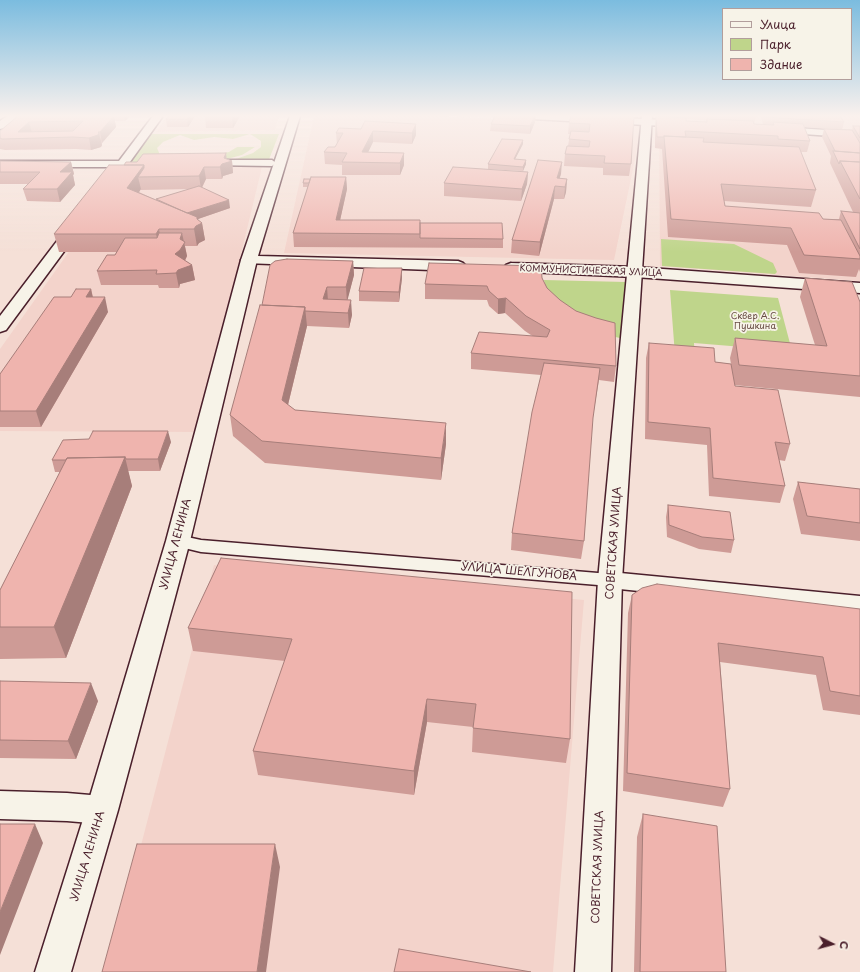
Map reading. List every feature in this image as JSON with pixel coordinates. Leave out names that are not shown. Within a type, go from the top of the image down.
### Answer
[{"type":"street","points":[[99,195],[129,161]]},
{"type":"street","name":"УЛИЦА ЛЕНИНА","points":[[53,972],[102,810],[178,541],[249,260],[281,161]]},
{"type":"street","name":"СОВЕТСКАЯ УЛИЦА","points":[[593,972],[610,580],[644,161]]},
{"type":"street","points":[[201,163],[272,163]]},
{"type":"street","points":[[0,164],[127,164]]},
{"type":"street","points":[[0,327],[85,214]]},
{"type":"street","points":[[249,260],[470,267]]},
{"type":"street","name":"КОММУНИСТИЧЕСКАЯ УЛИЦА","points":[[493,268],[636,272],[860,288]]},
{"type":"street","name":"УЛИЦА ШЕЛГУНОВА","points":[[178,541],[201,546],[610,580],[860,605]]},
{"type":"street","points":[[0,805],[67,807],[102,810]]},
{"type":"shaded area","points":[[304,161],[635,161],[614,260],[284,253]]},
{"type":"shaded area","points":[[659,161],[860,161],[860,281],[660,266]]},
{"type":"shaded area","points":[[129,167],[262,167],[198,432],[0,431],[0,349]]},
{"type":"shaded area","points":[[214,565],[584,600],[553,972],[108,972]]},
{"type":"green space","points":[[129,161],[151,161],[128,163]]},
{"type":"green space","points":[[661,239],[734,244],[773,263],[777,272],[775,274],[662,266]]},
{"type":"green space","points":[[544,280],[626,282],[620,338],[606,335],[547,297]]},
{"type":"green space","name":"Сквер А.С. Пушкина","points":[[670,290],[778,298],[792,351],[694,343],[695,356],[675,355]]},
{"type":"building","points":[[0,161],[26,161],[71,162],[60,172],[72,172],[57,189],[23,189],[40,172],[0,172]]},
{"type":"building","points":[[231,161],[222,164],[220,167],[204,167],[199,176],[138,177],[144,168],[144,165],[124,165],[126,162]]},
{"type":"building","points":[[342,161],[401,161],[400,163]]},
{"type":"building","points":[[489,161],[525,161],[523,167],[488,164]]},
{"type":"building","points":[[538,161],[562,162],[557,178],[567,179],[565,187],[555,186],[540,242],[512,240]]},
{"type":"building","points":[[604,161],[631,161],[631,164],[604,163]]},
{"type":"building","points":[[666,161],[805,161],[816,190],[721,184],[725,206],[819,213],[823,219],[841,220],[860,256],[860,259],[804,255],[791,228],[671,219]]},
{"type":"building","points":[[840,161],[860,162],[860,199]]},
{"type":"building","points":[[109,165],[144,165],[127,188],[197,217],[197,219],[202,223],[194,229],[159,229],[156,234],[54,234]]},
{"type":"building","points":[[453,167],[528,172],[522,189],[444,183]]},
{"type":"building","points":[[311,177],[346,177],[336,220],[420,220],[420,234],[293,233]]},
{"type":"building","points":[[304,179],[310,179],[309,183],[303,183]]},
{"type":"building","points":[[199,186],[229,200],[187,213],[156,199]]},
{"type":"building","points":[[841,211],[860,213],[860,249]]},
{"type":"building","points":[[420,223],[502,223],[503,239],[420,238]]},
{"type":"building","points":[[159,233],[182,233],[180,239],[185,242],[180,250],[175,254],[192,265],[178,270],[176,273],[156,274],[157,270],[97,271],[107,255],[115,255],[125,238],[157,238]]},
{"type":"building","points":[[287,259],[353,261],[346,287],[327,287],[323,299],[351,300],[348,313],[305,311],[305,307],[262,305],[270,265],[275,261]]},
{"type":"building","points":[[429,263],[541,266],[542,278],[547,288],[560,300],[576,311],[615,323],[616,366],[471,353],[479,332],[547,337],[550,330],[526,316],[506,298],[498,299],[489,291],[487,286],[425,284]]},
{"type":"building","points":[[364,268],[402,268],[399,292],[359,291]]},
{"type":"building","points":[[805,278],[852,282],[860,302],[860,376],[739,365],[735,338],[827,346]]},
{"type":"building","points":[[76,289],[91,289],[86,297],[105,297],[36,411],[0,411],[0,374],[54,297],[71,297]]},
{"type":"building","points":[[260,305],[305,307],[282,400],[295,410],[446,423],[441,458],[262,441],[230,415]]},
{"type":"building","points":[[649,343],[714,348],[715,362],[731,364],[735,386],[778,390],[790,444],[775,442],[785,486],[713,478],[710,428],[648,422]]},
{"type":"building","points":[[544,363],[600,368],[593,418],[584,541],[512,533],[532,412]]},
{"type":"building","points":[[93,431],[168,431],[158,459],[126,459],[125,457],[67,458],[66,460],[52,460],[63,440],[89,439]]},
{"type":"building","points":[[125,457],[54,627],[0,627],[0,590],[67,458]]},
{"type":"building","points":[[798,482],[860,489],[860,523],[807,516]]},
{"type":"building","points":[[668,505],[730,512],[734,540],[702,537],[669,525]]},
{"type":"building","points":[[221,558],[572,592],[570,739],[473,728],[476,704],[427,699],[414,771],[253,751],[292,639],[188,628]]},
{"type":"building","points":[[657,584],[860,609],[860,696],[830,691],[823,657],[718,643],[730,789],[627,773],[632,595],[642,588]]},
{"type":"building","points":[[0,681],[91,683],[68,741],[0,740]]},
{"type":"building","points":[[643,814],[717,826],[726,972],[640,972]]},
{"type":"building","points":[[0,824],[35,824],[0,912]]},
{"type":"building","points":[[137,844],[275,844],[257,972],[102,972]]},
{"type":"building","points":[[399,949],[531,972],[394,972]]}]
